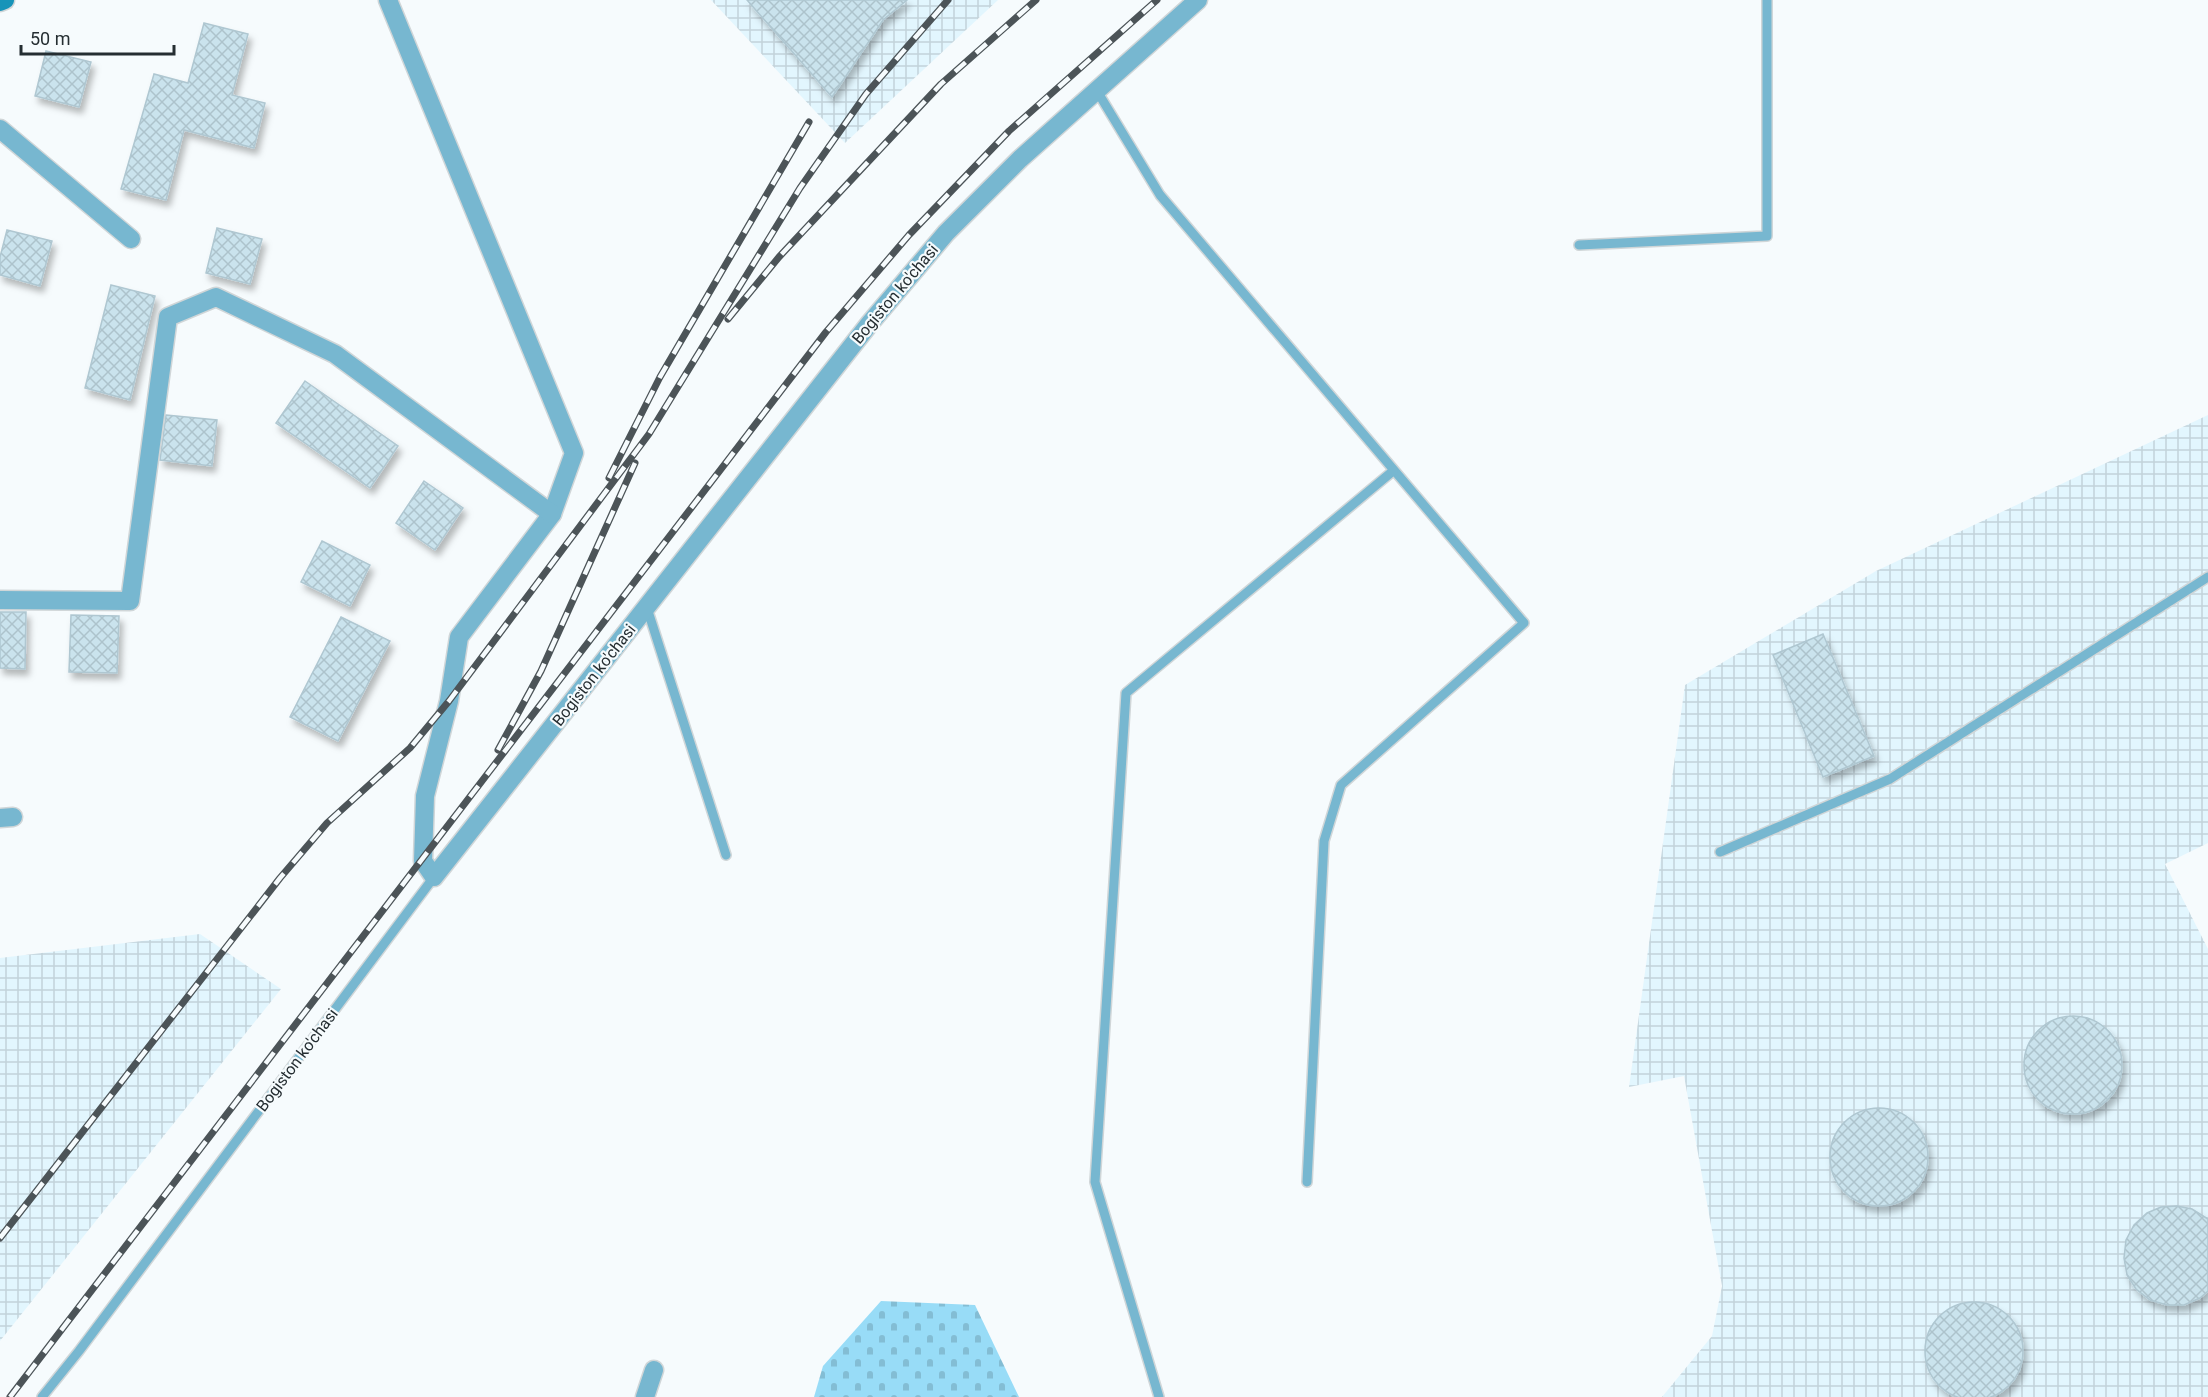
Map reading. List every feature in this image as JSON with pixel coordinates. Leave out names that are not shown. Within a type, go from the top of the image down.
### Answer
[{"type":"street","points":[[0,2],[5,0]]},
{"type":"street","points":[[388,0],[574,453],[552,514],[459,637],[449,701],[425,796],[423,861],[434,877]]},
{"type":"street","name":"Bogiston ko'chasi","points":[[434,877],[870,322],[946,233],[1020,159],[1198,0]]},
{"type":"street","points":[[0,129],[131,239]]},
{"type":"street","points":[[0,600],[130,602],[168,317],[216,297],[335,354],[552,514]]},
{"type":"street","points":[[645,1397],[654,1370]]},
{"type":"lane","points":[[1579,246],[1767,236],[1767,0]]},
{"type":"lane","points":[[1096,91],[1160,195],[1392,471],[1524,623],[1341,785],[1324,841],[1307,1182]]},
{"type":"lane","points":[[1159,1397],[1095,1182],[1126,693],[1392,471]]},
{"type":"lane","points":[[1720,852],[1890,779],[2208,577]]},
{"type":"lane","points":[[647,608],[726,855]]},
{"type":"lane","name":"Bogiston ko'chasi","points":[[42,1397],[79,1351],[434,877]]},
{"type":"shaded area","points":[[711,0],[998,0],[845,143]]},
{"type":"shaded area","points":[[2208,415],[2208,843],[2165,864],[2208,949],[2208,1397],[1662,1397],[1712,1336],[1722,1286],[1684,1076],[1629,1087],[1685,685],[1876,571]]},
{"type":"shaded area","points":[[200,934],[281,989],[0,1341],[0,958]]},
{"type":"green space","points":[[881,1301],[975,1305],[1019,1397],[814,1397],[823,1366]]},
{"type":"building","points":[[747,0],[907,0],[883,20],[832,97]]},
{"type":"building","points":[[204,23],[248,34],[232,95],[265,103],[254,148],[184,130],[166,200],[121,189],[154,74],[188,83]]},
{"type":"building","points":[[46,51],[91,62],[79,107],[35,96]]},
{"type":"building","points":[[217,228],[262,239],[250,284],[206,273]]},
{"type":"building","points":[[7,230],[52,241],[40,286],[0,275],[0,257]]},
{"type":"building","points":[[111,285],[155,296],[130,400],[85,388]]},
{"type":"building","points":[[305,381],[398,446],[370,488],[276,423]]},
{"type":"building","points":[[166,415],[217,420],[212,466],[160,460]]},
{"type":"building","points":[[424,481],[463,508],[435,550],[396,523]]},
{"type":"building","points":[[322,541],[370,565],[350,606],[301,582]]},
{"type":"building","points":[[0,612],[26,612],[25,669],[0,668]]},
{"type":"building","points":[[71,615],[119,616],[117,673],[69,672]]},
{"type":"building","points":[[341,617],[390,641],[338,741],[290,717]]},
{"type":"building","points":[[1823,634],[1874,756],[1823,777],[1773,655]]},
{"type":"building","points":[[2073,1016],[2092,1019],[2108,1030],[2119,1046],[2122,1065],[2119,1084],[2108,1100],[2092,1111],[2073,1114],[2054,1111],[2038,1100],[2027,1084],[2024,1065],[2027,1046],[2038,1030],[2054,1019]]},
{"type":"building","points":[[1879,1108],[1898,1111],[1914,1122],[1925,1138],[1928,1157],[1925,1176],[1914,1192],[1898,1203],[1879,1206],[1860,1203],[1844,1192],[1833,1176],[1830,1157],[1833,1138],[1844,1122],[1860,1111]]},
{"type":"building","points":[[2177,1206],[2192,1209],[2208,1219],[2208,1291],[2200,1298],[2184,1305],[2167,1305],[2150,1300],[2136,1289],[2127,1275],[2124,1258],[2126,1240],[2134,1225],[2147,1213],[2161,1207]]},
{"type":"building","points":[[1974,1302],[1993,1306],[2009,1316],[2019,1332],[2023,1351],[2019,1370],[2009,1386],[1993,1396],[1974,1400],[1955,1396],[1939,1386],[1929,1370],[1925,1351],[1929,1332],[1939,1316],[1955,1306]]},
{"type":"railway","points":[[0,1238],[280,878],[327,823],[410,748],[449,701],[649,434],[800,188],[866,94],[948,0]]},
{"type":"railway","points":[[728,319],[779,257],[941,84],[1036,0]]},
{"type":"railway","points":[[10,1397],[826,332],[909,235],[1009,131],[1157,0]]},
{"type":"railway","points":[[609,478],[660,377],[809,122]]},
{"type":"railway","points":[[498,750],[541,671],[635,463]]}]
